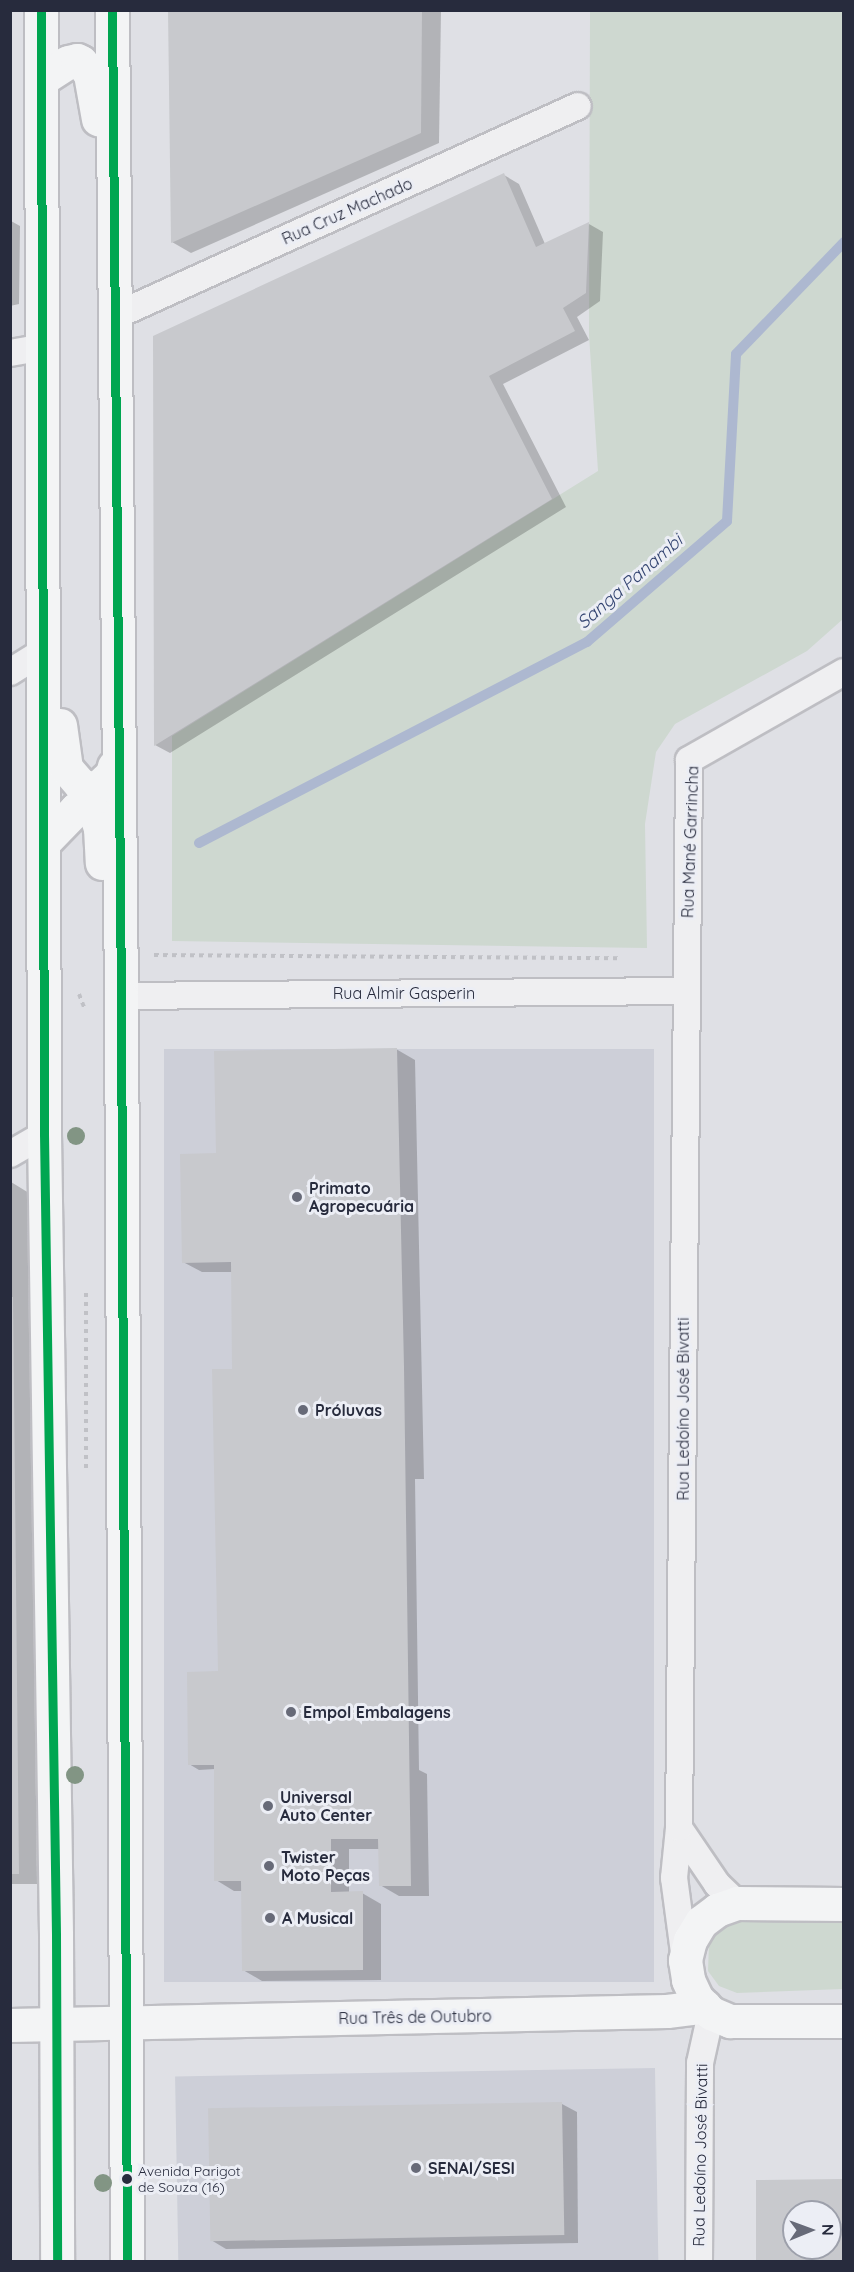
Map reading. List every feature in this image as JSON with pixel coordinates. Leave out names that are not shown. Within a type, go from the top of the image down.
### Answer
[{"type":"main road","points":[[41,10],[44,1134],[57,2262]]},
{"type":"main road","points":[[112,10],[122,996],[127,2262]]},
{"type":"main road","points":[[42,79],[77,60],[90,74],[113,236]]},
{"type":"main road","points":[[43,651],[51,668],[66,768],[80,784],[88,788],[98,787],[112,774],[119,740]]},
{"type":"main road","points":[[45,841],[76,809],[86,808],[94,813],[100,828],[105,914],[122,996]]},
{"type":"main road","points":[[843,1904],[737,1904],[717,1910],[701,1922],[690,1940],[685,1960],[688,1980],[697,1999],[708,2010],[730,2021],[843,2021]]},
{"type":"main road","name":"Rua Três de Outubro","points":[[56,2025],[708,2010]]},
{"type":"main road","points":[[10,2025],[56,2025]]},
{"type":"street","name":"Rua Cruz Machado","points":[[115,316],[578,106]]},
{"type":"street","points":[[10,353],[43,347]]},
{"type":"street","points":[[10,672],[43,651]]},
{"type":"street","name":"Rua Mané Garrincha","points":[[686,991],[689,760],[843,672]]},
{"type":"street","name":"Rua Almir Gasperin","points":[[122,996],[686,991]]},
{"type":"street","name":"Rua Ledoíno José Bivatti","points":[[685,1960],[674,1878],[680,1828],[686,991]]},
{"type":"street","points":[[10,1154],[44,1134]]},
{"type":"street","points":[[680,1828],[717,1884],[737,1904]]},
{"type":"street","name":"Rua Ledoíno José Bivatti","points":[[699,2262],[700,2063],[708,2010]]},
{"type":"path","points":[[120,954],[627,958]]},
{"type":"path","points":[[77,987],[85,1010],[85,1022]]},
{"type":"path","points":[[86,1284],[86,1475]]},
{"type":"shaded area","points":[[590,11],[843,11],[843,619],[807,651],[675,724],[656,752],[645,824],[647,948],[172,941],[172,736],[598,471],[589,335]]},
{"type":"shaded area","points":[[164,1049],[654,1049],[654,1982],[164,1982]]},
{"type":"shaded area","points":[[843,1914],[843,1989],[737,1993],[719,1986],[708,1971],[709,1943],[721,1927],[736,1916]]},
{"type":"shaded area","name":"SENAI/SESI","points":[[655,2068],[658,2261],[178,2262],[175,2076]]},
{"type":"building","points":[[168,10],[422,10],[421,133],[171,243]]},
{"type":"building","points":[[504,173],[536,247],[589,222],[586,293],[563,308],[575,331],[489,376],[552,499],[154,746],[153,336]]},
{"type":"building","points":[[397,1048],[411,1886],[379,1886],[378,1839],[331,1839],[331,1892],[363,1891],[363,1970],[242,1971],[241,1881],[214,1881],[214,1765],[188,1765],[187,1672],[218,1671],[212,1369],[232,1369],[231,1262],[182,1263],[180,1154],[216,1153],[214,1051]]},
{"type":"building","points":[[10,1297],[13,1297],[19,1874],[10,1874]]},
{"type":"building","points":[[562,2102],[564,2235],[210,2241],[208,2108]]},
{"type":"building","points":[[844,2179],[844,2262],[756,2262],[756,2180]]},
{"type":"waterway","name":"Sanga Panambi","points":[[199,843],[587,642],[727,521],[736,354],[844,242]]},
{"type":"transit line","points":[[41,10],[44,1134],[56,1935],[57,2262]]},
{"type":"transit line","points":[[112,10],[121,996],[127,2262]]},
{"type":"place","name":"Primato Agropecuária","points":[[297,1197]]},
{"type":"place","name":"Próluvas","points":[[303,1410]]},
{"type":"place","name":"Empol Embalagens","points":[[291,1712]]},
{"type":"place","name":"Universal Auto Center","points":[[268,1806]]},
{"type":"place","name":"Twister Moto Peças","points":[[269,1866]]},
{"type":"place","name":"A Musical","points":[[270,1918]]},
{"type":"place","name":"SENAI/SESI","points":[[416,2168]]},
{"type":"place","name":"Avenida Parigot de Souza (16)","points":[[127,2179]]}]
